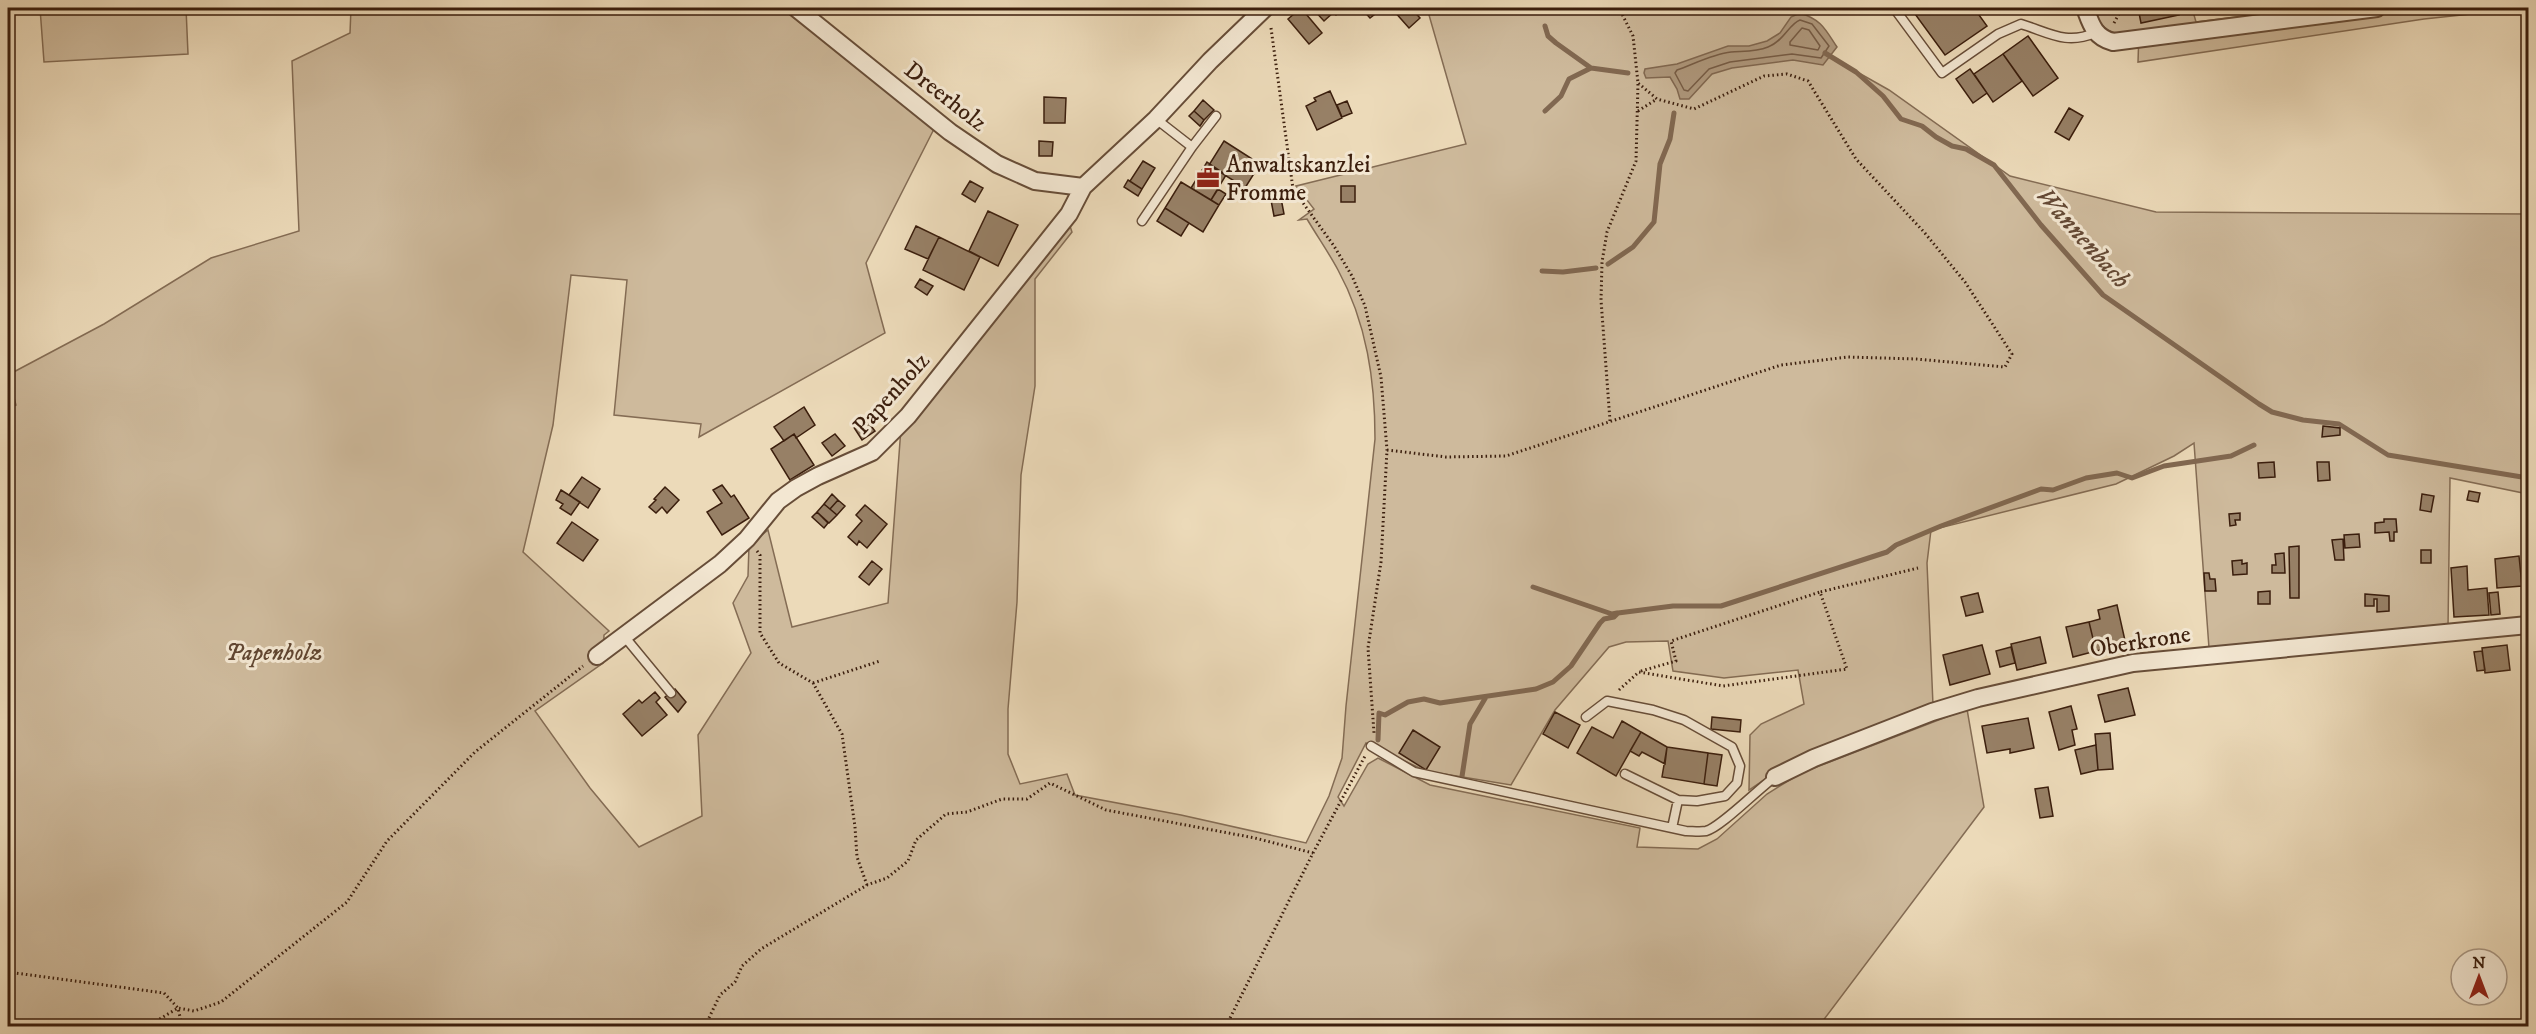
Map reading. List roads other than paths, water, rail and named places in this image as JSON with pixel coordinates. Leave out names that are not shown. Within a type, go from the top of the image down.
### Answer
[{"type":"street","name":"Dreerholz","points":[[796,8],[950,132],[997,164],[1035,181],[1083,187]]},
{"type":"street","points":[[2085,8],[2095,33],[2103,40],[2119,42],[2377,8]]},
{"type":"street","name":"Papenholz","points":[[597,656],[720,564],[747,539],[778,501],[796,488],[872,453],[891,434],[1069,214],[1083,187],[1156,119],[1210,61],[1268,13]]},
{"type":"street","name":"Oberkrone","points":[[1775,777],[1814,758],[1932,712],[1978,698],[2133,663],[2529,625]]},
{"type":"lane","points":[[1894,8],[1942,73],[1998,34],[2021,24],[2059,38],[2080,40],[2095,33]]},
{"type":"lane","points":[[1142,221],[1216,116]]},
{"type":"lane","points":[[1156,119],[1192,147]]},
{"type":"lane","points":[[624,636],[671,693]]},
{"type":"lane","points":[[1586,717],[1607,701],[1653,710],[1684,720],[1732,747],[1740,766],[1737,783],[1725,796],[1697,801],[1678,800],[1625,774]]},
{"type":"lane","points":[[1371,746],[1414,772],[1672,828],[1707,831],[1724,821],[1758,789],[1775,777]]},
{"type":"lane","points":[[1672,828],[1678,800]]},
{"type":"water","points":[[1800,13],[1818,22],[1837,47],[1823,65],[1793,60],[1732,68],[1712,74],[1689,99],[1680,99],[1670,77],[1646,78],[1645,69],[1677,64],[1728,46],[1749,46],[1767,41],[1780,33],[1791,17]]},
{"type":"waterway","points":[[1545,26],[1548,36],[1591,68],[1628,73]]},
{"type":"waterway","name":"Wannenbach","points":[[1825,53],[1856,72],[1883,96],[1901,119],[1922,126],[1952,146],[1966,149],[1994,165],[2041,225],[2103,295],[2272,412],[2303,420],[2339,424],[2388,455],[2528,478]]},
{"type":"waterway","points":[[1545,111],[1561,96],[1569,79],[1591,68]]},
{"type":"waterway","points":[[1608,264],[1633,247],[1654,222],[1660,164],[1670,139],[1674,113]]},
{"type":"waterway","points":[[1542,271],[1563,272],[1596,268]]},
{"type":"waterway","points":[[1378,740],[1379,713],[1385,715],[1408,702],[1424,699],[1440,703],[1536,689],[1553,682],[1571,666],[1600,623],[1618,613],[1673,606],[1721,606],[1887,552],[1896,545],[1941,526],[2041,489],[2053,490],[2086,478],[2117,473],[2132,478],[2164,466],[2231,456],[2254,445]]},
{"type":"waterway","points":[[1533,587],[1612,614],[1617,613]]},
{"type":"waterway","points":[[1461,783],[1470,724],[1486,697]]},
{"type":"place","name":"Anwaltskanzlei Fromme","points":[[1208,178]]}]
